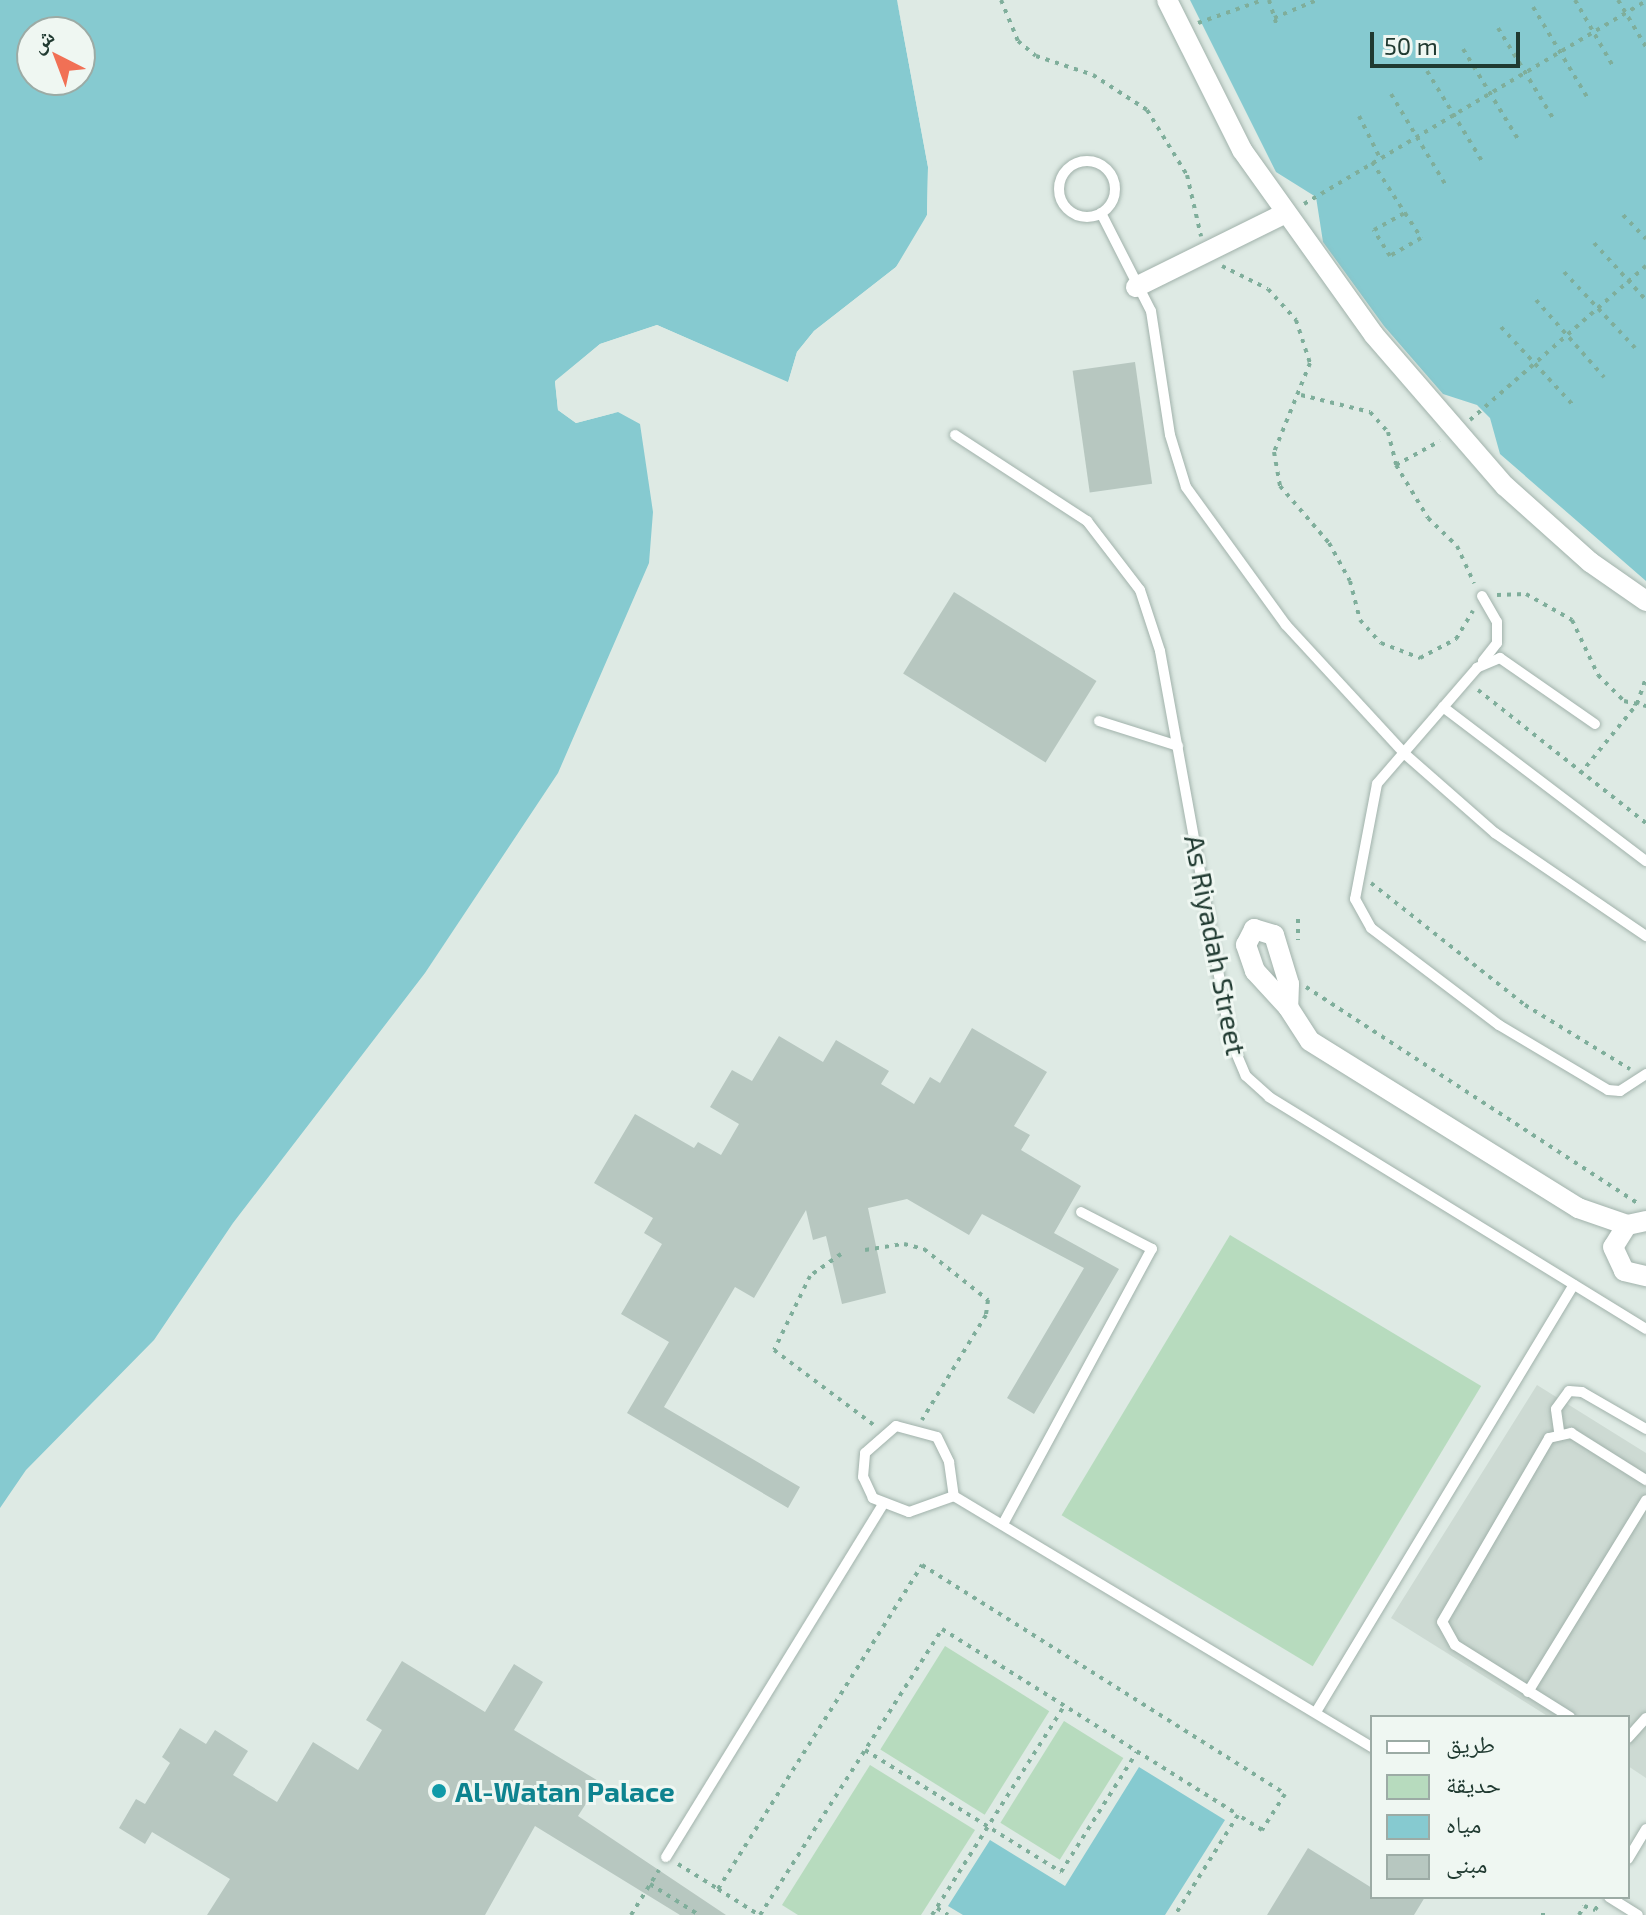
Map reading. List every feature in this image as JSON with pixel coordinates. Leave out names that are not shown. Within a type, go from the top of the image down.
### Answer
[{"type":"street","points":[[1167,0],[1242,150],[1445,423],[1590,562],[1646,601]]},
{"type":"street","points":[[1136,287],[1210,255],[1286,213]]},
{"type":"street","points":[[1288,1007],[1298,1029],[1348,1069],[1578,1208],[1613,1247],[1624,1271],[1646,1276]]},
{"type":"street","points":[[1578,1208],[1641,1221]]},
{"type":"street","points":[[1613,1247],[1641,1221]]},
{"type":"lane","points":[[1089,161],[1111,175],[1114,194],[1101,213],[1077,215],[1063,204],[1059,185],[1069,168],[1089,161]]},
{"type":"lane","points":[[1101,213],[1160,342],[1170,435],[1186,487],[1286,625],[1405,754],[1495,833],[1646,936]]},
{"type":"lane","name":"As Riyadah Street","points":[[955,435],[1071,507],[1117,553],[1155,630],[1231,1041],[1246,1076],[1269,1097],[1646,1329]]},
{"type":"lane","points":[[1482,596],[1497,622],[1497,643],[1405,754],[1386,771],[1369,803],[1358,914],[1499,1025],[1608,1090],[1620,1091],[1644,1076]]},
{"type":"lane","points":[[1477,668],[1500,658],[1595,724]]},
{"type":"lane","points":[[1443,707],[1646,861]]},
{"type":"lane","points":[[1099,721],[1178,746]]},
{"type":"lane","points":[[1003,1524],[1152,1249],[1081,1212]]},
{"type":"lane","points":[[1316,1712],[1574,1285]]},
{"type":"lane","points":[[1559,1431],[1556,1409],[1569,1391],[1646,1429]]},
{"type":"lane","points":[[954,1496],[945,1448],[917,1427],[883,1431],[862,1465],[867,1488],[882,1506],[909,1512],[954,1496],[1370,1746]]},
{"type":"lane","points":[[1567,1715],[1455,1645],[1442,1622],[1549,1438],[1559,1431],[1571,1433],[1646,1480]]},
{"type":"lane","points":[[1528,1692],[1646,1500]]},
{"type":"lane","points":[[666,1857],[882,1506]]},
{"type":"lane","points":[[1630,1736],[1646,1718]]},
{"type":"lane","points":[[1630,1856],[1646,1829]]},
{"type":"lane","points":[[1610,1899],[1638,1915]]},
{"type":"path","points":[[1001,0],[1018,41],[1036,56],[1093,75],[1147,110],[1174,145],[1187,175],[1192,219],[1210,255],[1234,277],[1268,289],[1296,320],[1310,363],[1301,395],[1274,452],[1280,486],[1329,543],[1371,631],[1381,643],[1420,658],[1456,639],[1482,596]]},
{"type":"path","points":[[1199,23],[1266,0],[1277,26]]},
{"type":"path","points":[[1274,18],[1317,0]]},
{"type":"path","points":[[1575,0],[1613,66]]},
{"type":"path","points":[[1618,0],[1646,47]]},
{"type":"path","points":[[1316,197],[1646,1]]},
{"type":"path","points":[[1533,7],[1587,97]]},
{"type":"path","points":[[1498,28],[1553,118]]},
{"type":"path","points":[[1463,49],[1518,139]]},
{"type":"path","points":[[1427,71],[1482,161]]},
{"type":"path","points":[[1391,94],[1445,184]]},
{"type":"path","points":[[1359,116],[1380,158]]},
{"type":"path","points":[[1372,162],[1405,213],[1421,238],[1390,256],[1374,230],[1405,213]]},
{"type":"path","points":[[1623,215],[1646,239]]},
{"type":"path","points":[[1594,243],[1646,300]]},
{"type":"path","points":[[1483,410],[1646,266]]},
{"type":"path","points":[[1564,272],[1635,348]]},
{"type":"path","points":[[1536,300],[1604,377]]},
{"type":"path","points":[[1501,327],[1573,405]]},
{"type":"path","points":[[1301,395],[1370,412],[1388,432],[1396,465],[1428,518],[1457,546],[1482,596]]},
{"type":"path","points":[[1482,596],[1526,594],[1572,620],[1598,675],[1637,704],[1646,706]]},
{"type":"path","points":[[1580,774],[1637,704],[1646,678]]},
{"type":"path","points":[[1467,680],[1580,774],[1646,823]]},
{"type":"path","points":[[1360,875],[1525,1005],[1644,1076]]},
{"type":"path","points":[[1298,919],[1298,944]]},
{"type":"path","points":[[1301,977],[1365,1030],[1646,1208]]},
{"type":"path","points":[[865,1250],[904,1244],[924,1249],[988,1300],[986,1315],[917,1427]]},
{"type":"path","points":[[841,1254],[810,1276],[774,1350],[883,1431]]},
{"type":"path","points":[[631,1915],[666,1857],[760,1915],[942,1629],[1262,1830],[1285,1794],[922,1565],[718,1889]]},
{"type":"path","points":[[932,1915],[1064,1706]]},
{"type":"path","points":[[865,1750],[1061,1872],[1137,1752]]},
{"type":"path","points":[[1175,1915],[1238,1815]]},
{"type":"path","points":[[650,1884],[699,1915]]},
{"type":"path","points":[[1579,1915],[1584,1906],[1595,1910],[1604,1899]]},
{"type":"path","points":[[937,1908],[948,1915]]},
{"type":"path","points":[[1541,1915],[1549,1915]]},
{"type":"shaded area","points":[[1537,1385],[1646,1453],[1646,1778],[1630,1767],[1630,1715],[1546,1715],[1391,1618]]},
{"type":"green space","points":[[1230,1235],[1481,1386],[1313,1666],[1062,1515]]},
{"type":"green space","points":[[945,1646],[1049,1711],[985,1815],[880,1749]]},
{"type":"green space","points":[[1064,1721],[1123,1758],[1060,1860],[1000,1823]]},
{"type":"green space","points":[[870,1765],[975,1830],[921,1915],[798,1915],[782,1905]]},
{"type":"water","points":[[0,0],[897,0],[928,167],[927,215],[916,240],[896,267],[814,331],[797,352],[788,383],[657,325],[600,344],[555,381],[558,410],[576,423],[618,412],[640,424],[653,512],[649,563],[558,773],[425,973],[233,1223],[154,1340],[26,1470],[0,1508]]},
{"type":"water","points":[[1190,0],[1646,0],[1646,581],[1500,454],[1490,418],[1477,405],[1443,394],[1384,326],[1323,242],[1316,197],[1276,172]]},
{"type":"water","points":[[1139,1767],[1225,1820],[1165,1915],[963,1915],[948,1906],[990,1840],[1065,1886]]},
{"type":"pier","points":[[897,0],[932,167],[931,216],[899,270],[817,334],[801,354],[790,386],[657,329],[602,348],[559,383],[561,408],[577,419],[618,412],[576,423],[558,410],[555,382],[600,344],[657,325],[788,382],[797,352],[814,331],[896,267],[927,215],[928,167]]},
{"type":"building","points":[[1135,362],[1152,484],[1090,493],[1073,371]]},
{"type":"building","points":[[954,592],[1096,681],[1046,762],[903,673]]},
{"type":"building","points":[[972,1028],[1047,1072],[1014,1126],[1030,1135],[1021,1150],[1081,1186],[1054,1233],[1119,1269],[1034,1414],[1007,1398],[1084,1268],[982,1214],[969,1235],[907,1199],[868,1208],[886,1293],[842,1304],[826,1236],[813,1240],[806,1210],[754,1298],[735,1287],[664,1407],[800,1487],[788,1508],[627,1413],[669,1342],[621,1314],[662,1244],[644,1233],[653,1218],[594,1183],[635,1114],[694,1148],[698,1142],[721,1155],[739,1124],[710,1107],[732,1070],[752,1081],[779,1036],[823,1062],[836,1040],[889,1071],[881,1084],[914,1104],[930,1077],[940,1083]]},
{"type":"building","name":"Al-Watan Palace","points":[[402,1661],[485,1712],[514,1664],[543,1682],[514,1730],[600,1782],[578,1816],[726,1915],[680,1915],[535,1826],[485,1915],[207,1915],[230,1879],[152,1832],[145,1844],[119,1828],[136,1799],[145,1804],[170,1763],[162,1757],[180,1728],[206,1744],[215,1730],[248,1751],[233,1775],[277,1802],[313,1742],[358,1770],[382,1730],[366,1720]]},
{"type":"building","points":[[1308,1848],[1370,1887],[1370,1899],[1424,1899],[1414,1915],[1267,1915]]},
{"type":"place","name":"Al-Watan Palace","points":[[439,1791]]}]
